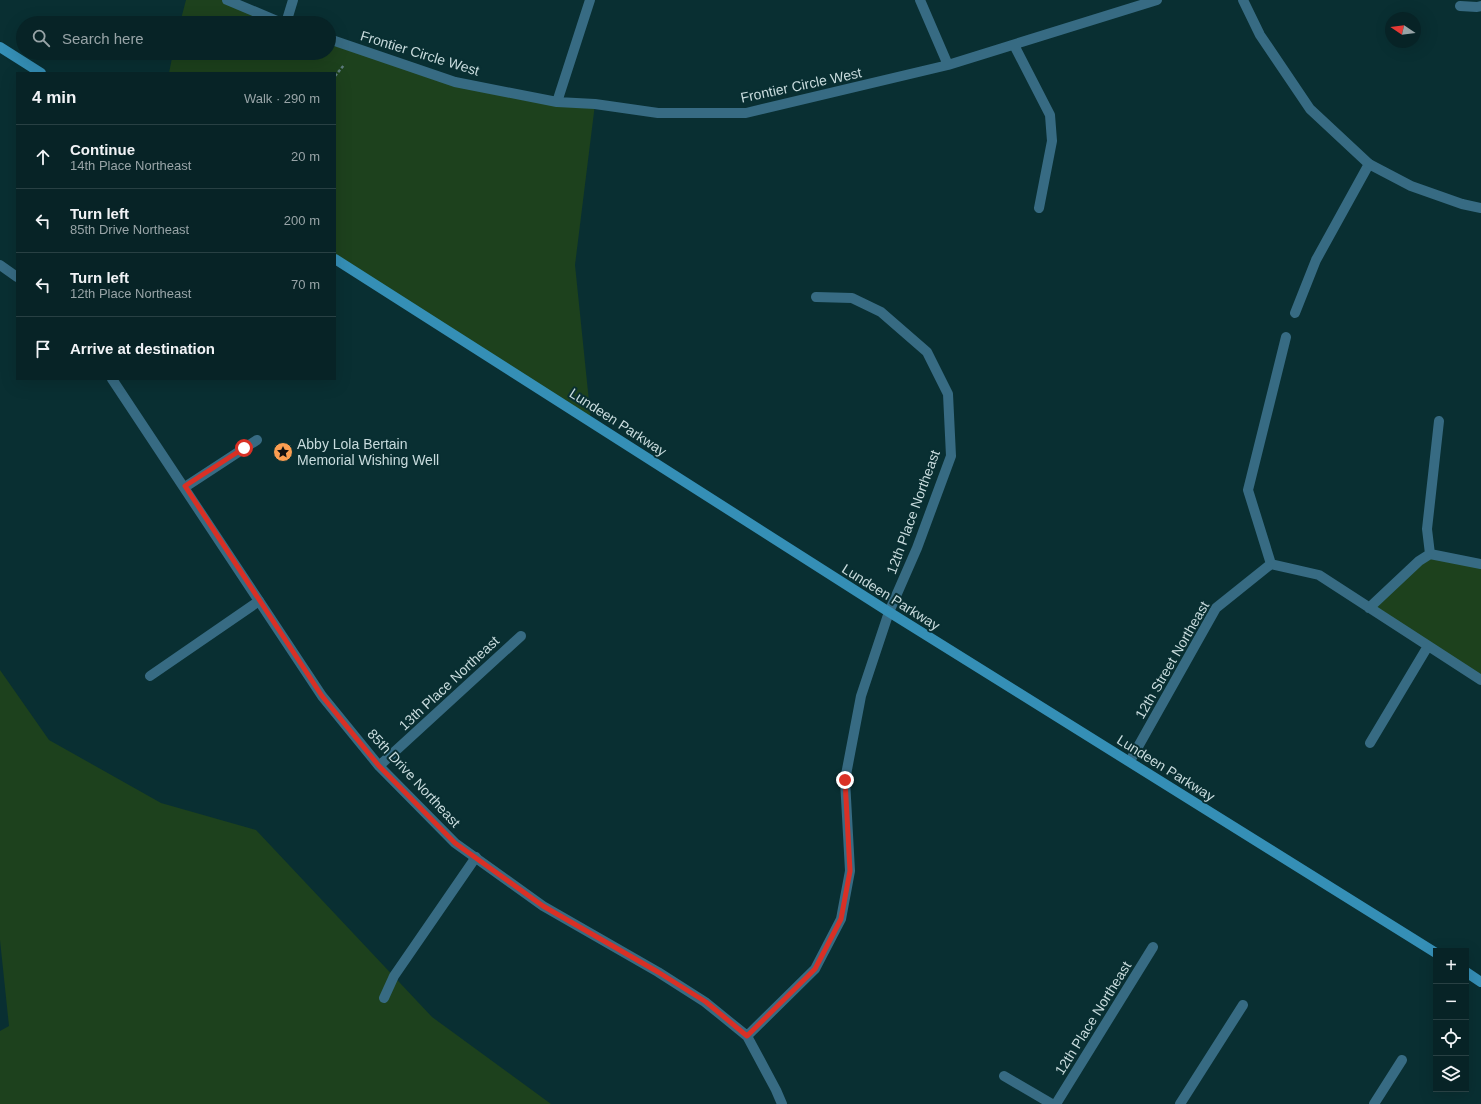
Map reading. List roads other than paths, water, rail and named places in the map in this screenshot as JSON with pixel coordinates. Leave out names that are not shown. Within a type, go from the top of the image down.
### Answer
[{"type":"main road","points":[[0,47],[16,57]]},
{"type":"main road","points":[[20,60],[39,72]]},
{"type":"main road","name":"Lundeen Parkway","points":[[336,260],[889,612],[1433,951]]},
{"type":"main road","points":[[1469,974],[1481,982]]},
{"type":"street","points":[[227,0],[265,16]]},
{"type":"street","points":[[288,16],[293,0]]},
{"type":"street","points":[[558,102],[590,0]]},
{"type":"street","points":[[920,0],[948,66]]},
{"type":"street","name":"Frontier Circle West","points":[[336,41],[455,82],[558,102],[595,104],[658,113],[746,113],[948,66],[1157,0]]},
{"type":"street","points":[[1244,0],[1260,35],[1310,109],[1369,164],[1411,186],[1462,204],[1481,208]]},
{"type":"street","points":[[1460,6],[1481,6]]},
{"type":"street","points":[[1014,45],[1050,115],[1052,141],[1039,208]]},
{"type":"street","points":[[1295,313],[1316,260],[1369,164]]},
{"type":"street","points":[[0,265],[16,276]]},
{"type":"street","name":"12th Place Northeast","points":[[747,1036],[815,969],[841,919],[850,871],[845,780],[861,696],[889,612],[917,548],[951,456],[948,394],[927,352],[881,312],[852,298],[816,297]]},
{"type":"street","points":[[1286,337],[1248,490],[1271,564],[1319,576],[1481,680]]},
{"type":"street","name":"85th Drive Northeast","points":[[113,380],[185,486],[322,696],[379,766],[455,843],[543,906],[658,972],[706,1002],[747,1036],[782,1104]]},
{"type":"street","points":[[1430,554],[1427,529],[1439,421]]},
{"type":"street","points":[[185,486],[256,440]]},
{"type":"street","points":[[1369,608],[1419,561],[1430,554],[1481,564]]},
{"type":"street","name":"12th Street Northeast","points":[[1130,762],[1216,608],[1271,564]]},
{"type":"street","points":[[150,676],[259,601]]},
{"type":"street","name":"13th Place Northeast","points":[[379,766],[521,636]]},
{"type":"street","points":[[1370,743],[1428,646]]},
{"type":"street","points":[[384,998],[394,976],[476,857]]},
{"type":"street","name":"12th Place Northeast","points":[[1056,1104],[1153,947]]},
{"type":"street","points":[[1180,1104],[1243,1005]]},
{"type":"street","points":[[1374,1104],[1402,1060]]},
{"type":"street","points":[[1004,1076],[1052,1104]]},
{"type":"place","name":"Abby Lola Bertain Memorial Wishing Well","points":[[283,452]]}]
